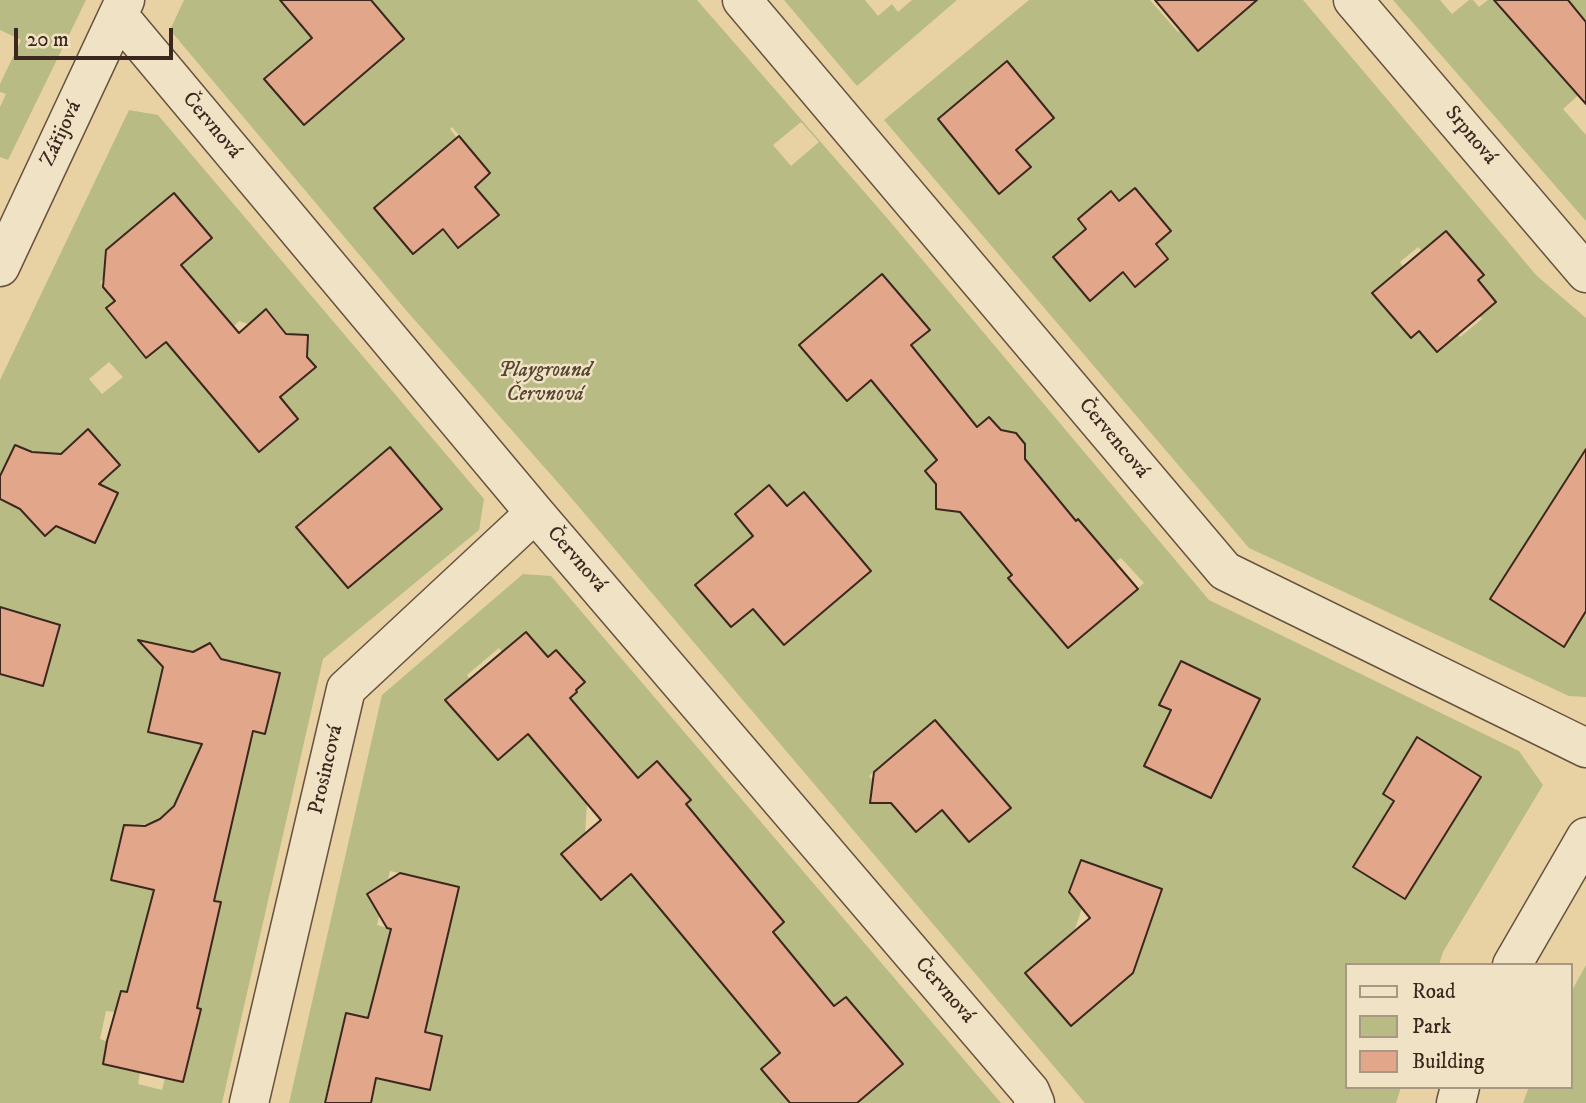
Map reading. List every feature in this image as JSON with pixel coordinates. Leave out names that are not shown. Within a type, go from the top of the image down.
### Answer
[{"type":"street","name":"Červencová","points":[[742,0],[1225,571],[1586,748]]},
{"type":"street","name":"Srpnová","points":[[1353,0],[1586,273]]},
{"type":"street","name":"Zářijová","points":[[0,267],[121,8]]},
{"type":"street","name":"Červnová","points":[[121,8],[535,513],[1030,1091],[1035,1103]]},
{"type":"street","name":"Prosincová","points":[[248,1103],[346,689],[535,513]]},
{"type":"street","points":[[1513,963],[1586,837]]},
{"type":"green space","points":[[0,0],[86,0],[8,160],[0,157],[0,107],[6,94],[0,92],[0,84],[21,40],[0,30]]},
{"type":"green space","name":"Playground Červnová","points":[[184,0],[303,0],[302,9],[294,16],[312,38],[265,79],[304,125],[404,39],[371,0],[697,0],[887,218],[1209,600],[1519,751],[1543,785],[1443,952],[1440,963],[1344,963],[1344,1089],[1400,1089],[1396,1103],[1085,1103],[567,493],[405,309],[170,30]],"holes":[[[801,122],[819,142],[791,166],[773,145]],[[452,127],[490,173],[475,187],[498,215],[458,248],[443,229],[412,254],[374,208],[457,138],[450,129]],[[930,330],[847,401],[799,345]],[[957,403],[977,427],[989,417],[1001,430],[1016,433],[1025,444],[1025,459],[1035,472],[972,526],[960,512],[944,510],[936,499],[937,460],[917,436]],[[768,485],[787,506],[804,492],[871,571],[785,645],[753,609],[731,626],[695,585],[753,536],[735,514]],[[1078,520],[1115,562],[1121,558],[1144,583],[1068,648],[1009,579]],[[1181,662],[1259,699],[1211,797],[1144,766],[1171,710],[1160,705]],[[935,720],[1010,808],[969,842],[942,810],[916,832],[891,803],[880,803],[871,791],[873,781],[869,776]],[[1418,738],[1405,899],[1353,866],[1394,801],[1383,794]],[[1081,860],[1162,889],[1133,973],[1071,1025],[1025,973],[1074,932],[1082,908],[1069,892]]]},
{"type":"green space","points":[[784,0],[865,0],[878,16],[892,4],[898,12],[912,0],[957,0],[857,86]]},
{"type":"green space","points":[[1029,0],[1150,0],[1198,51],[1249,7],[1243,0],[1303,0],[1537,276],[1586,318],[1586,449],[1490,599],[1586,611],[1586,697],[1569,696],[1249,548],[884,120]],"holes":[[[1007,62],[1054,118],[1016,150],[1030,167],[999,193],[938,119]],[[1135,188],[1171,231],[1156,244],[1168,259],[1136,286],[1123,272],[1089,300],[1053,257],[1086,229],[1112,192],[1119,201]],[[1447,231],[1484,275],[1478,280],[1496,302],[1479,316],[1482,319],[1437,352],[1419,331],[1411,337],[1373,293],[1403,267],[1400,262],[1418,247],[1422,251]]]},
{"type":"green space","points":[[1393,0],[1440,0],[1452,14],[1469,0],[1473,0],[1479,7],[1488,0],[1586,0],[1586,88],[1563,109],[1586,135],[1586,221]]},
{"type":"green space","points":[[129,110],[158,115],[484,499],[479,530],[323,659],[222,1103],[0,1103],[0,674],[43,686],[60,625],[0,607],[0,499],[20,509],[44,536],[56,526],[94,543],[118,493],[99,484],[120,465],[87,429],[60,455],[51,453],[45,458],[15,445],[0,476],[0,380]],"holes":[[[173,193],[212,238],[181,265],[199,286],[106,309],[115,301],[100,282],[113,271],[106,250]],[[267,309],[286,334],[298,335],[308,346],[307,357],[315,367],[280,397],[298,419],[259,452],[204,387],[233,361],[227,333],[239,321],[248,324]],[[109,362],[123,377],[102,394],[89,379]],[[389,447],[442,509],[348,588],[296,527]],[[203,646],[214,649],[221,659],[280,673],[265,734],[231,726],[168,647],[193,652]],[[182,789],[237,802],[214,901],[221,903],[214,931],[154,890],[111,880],[124,825],[153,822],[172,808]],[[121,991],[201,1010],[183,1082],[165,1078],[162,1090],[138,1084],[140,1072],[108,1042],[100,1039],[106,1011],[115,1012]]]},
{"type":"green space","points":[[523,574],[551,576],[1001,1103],[857,1103],[902,1064],[845,997],[761,1069],[790,1103],[371,1103],[369,1076],[430,1090],[442,1036],[346,1013],[324,1103],[289,1103],[382,695]],"holes":[[[525,632],[548,657],[556,650],[584,682],[577,692],[498,760],[446,700],[470,680],[467,675],[499,648],[502,652]],[[610,745],[638,778],[657,761],[690,800],[671,816],[585,834],[587,804]],[[736,864],[784,922],[773,932],[791,954],[735,999],[662,912],[721,877]],[[390,871],[459,887],[437,979],[382,965],[391,929],[377,925]]]},
{"type":"green space","points":[[1586,965],[1586,1103],[1523,1103],[1528,1089],[1572,1089],[1572,990]]},
{"type":"building","points":[[280,0],[371,0],[404,39],[304,125],[264,79],[312,38]]},
{"type":"building","points":[[1155,0],[1257,0],[1198,51]]},
{"type":"building","points":[[1494,0],[1568,0],[1586,22],[1586,104]]},
{"type":"building","points":[[1007,61],[1054,118],[1016,150],[1031,167],[999,194],[938,119]]},
{"type":"building","points":[[459,136],[490,173],[475,187],[499,215],[458,248],[443,229],[413,254],[374,208]]},
{"type":"building","points":[[1135,188],[1171,231],[1156,244],[1168,259],[1135,287],[1123,272],[1090,301],[1053,257],[1086,229],[1078,219],[1111,191],[1119,201]]},
{"type":"building","points":[[174,193],[212,238],[181,265],[239,333],[266,309],[286,334],[308,335],[307,357],[316,367],[280,397],[298,419],[259,452],[166,342],[146,358],[106,308],[115,301],[103,287],[106,250]]},
{"type":"building","points":[[1446,231],[1484,275],[1478,280],[1496,302],[1437,352],[1419,331],[1411,338],[1372,293]]},
{"type":"building","points":[[882,274],[930,330],[911,345],[977,427],[989,417],[1001,430],[1016,433],[1025,444],[1025,459],[1076,521],[1078,519],[1138,589],[1068,648],[1008,578],[1012,575],[960,512],[936,509],[936,484],[925,471],[937,460],[871,380],[847,401],[799,345]]},
{"type":"building","points":[[88,429],[120,465],[99,484],[118,493],[95,543],[56,526],[45,536],[20,509],[0,499],[0,476],[15,445],[32,452],[61,454]]},
{"type":"building","points":[[390,447],[442,509],[348,588],[296,527]]},
{"type":"building","points":[[1586,449],[1586,611],[1564,647],[1490,599]]},
{"type":"building","points":[[769,485],[787,506],[804,492],[871,571],[784,645],[753,609],[731,627],[695,585],[753,536],[735,514]]},
{"type":"building","points":[[0,607],[60,625],[43,686],[0,674]]},
{"type":"building","points":[[526,632],[548,657],[556,650],[585,682],[570,698],[638,778],[657,761],[691,800],[686,804],[784,922],[773,932],[834,1006],[846,997],[903,1064],[857,1103],[790,1103],[761,1069],[780,1053],[631,874],[601,900],[561,854],[601,820],[528,734],[498,760],[445,700]]},
{"type":"building","points":[[138,640],[193,652],[210,643],[221,659],[280,673],[265,734],[253,731],[214,901],[221,902],[197,1008],[201,1009],[183,1082],[103,1064],[121,991],[127,992],[154,890],[111,880],[124,825],[145,826],[160,819],[174,806],[202,744],[148,732],[163,667]]},
{"type":"building","points":[[1181,661],[1260,699],[1211,798],[1144,766],[1171,710],[1159,705]]},
{"type":"building","points":[[935,720],[1011,808],[969,842],[942,810],[916,832],[891,803],[870,803],[874,772]]},
{"type":"building","points":[[1417,737],[1481,777],[1405,899],[1353,867],[1394,801],[1383,794]]},
{"type":"building","points":[[1081,860],[1162,889],[1133,973],[1071,1026],[1025,973],[1090,918],[1069,892]]},
{"type":"building","points":[[400,873],[459,887],[425,1032],[442,1036],[430,1090],[376,1078],[371,1103],[325,1103],[346,1013],[368,1018],[391,929],[387,928],[367,894]]}]
